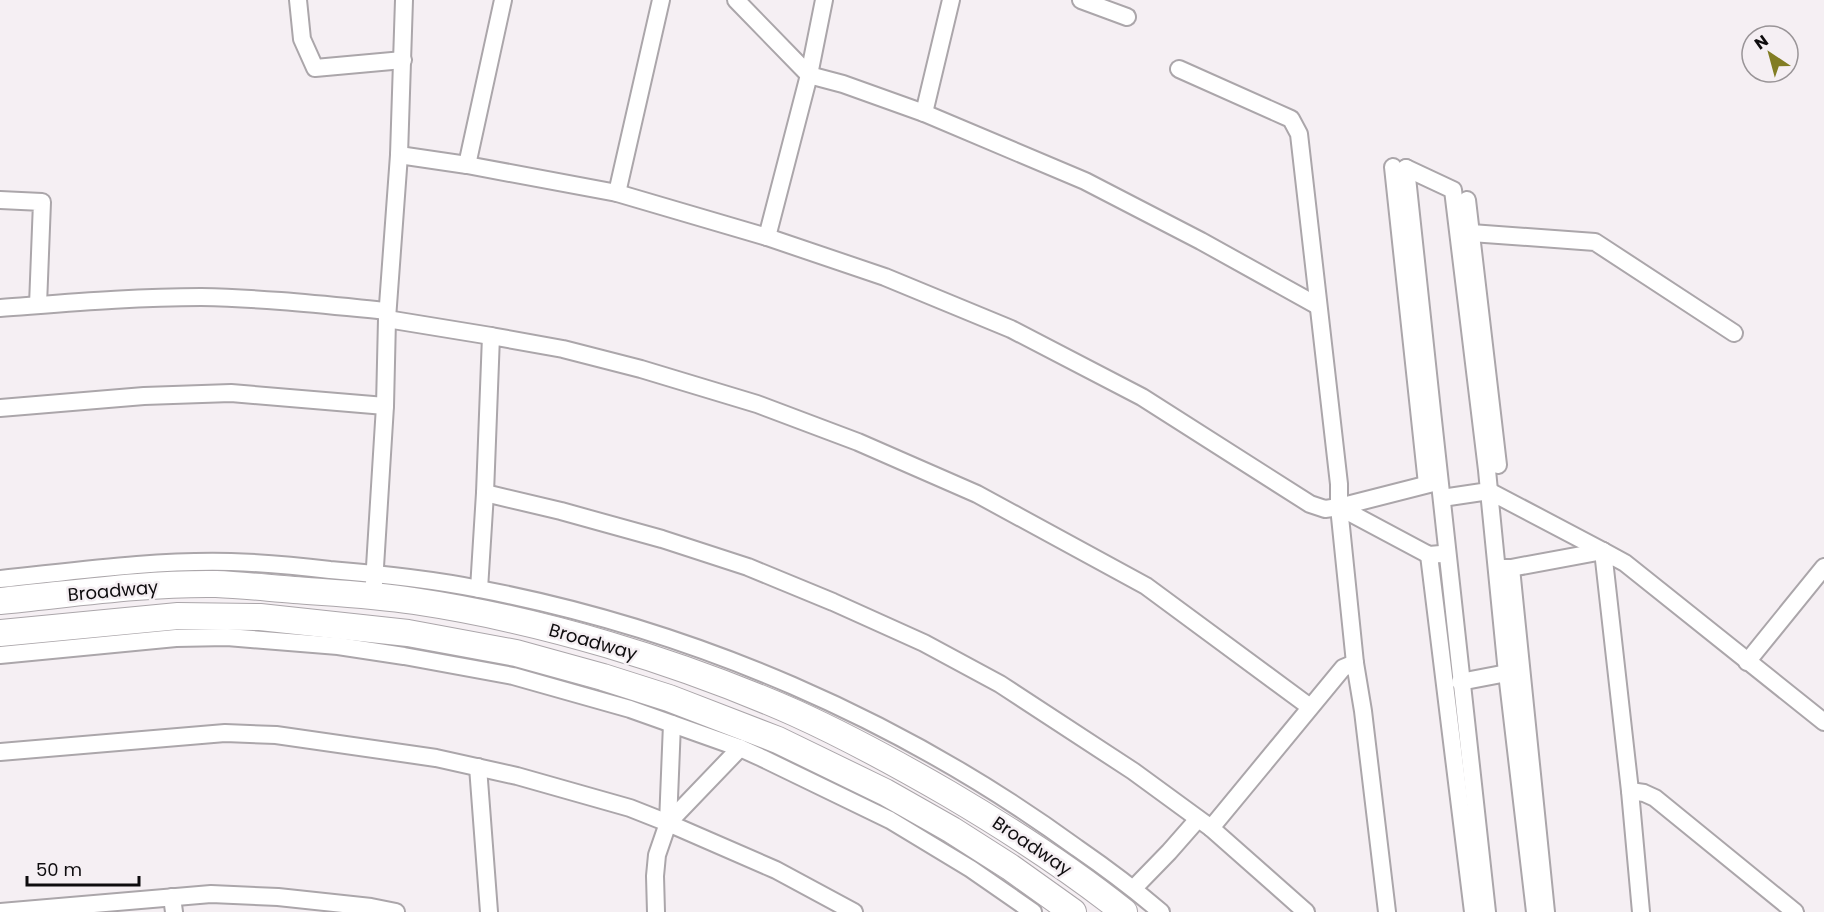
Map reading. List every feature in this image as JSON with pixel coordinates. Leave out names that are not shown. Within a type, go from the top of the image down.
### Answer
[{"type":"main road","name":"Broadway","points":[[0,601],[140,587],[217,584],[374,585],[415,601],[506,619],[612,647],[678,668],[796,714],[894,748],[1070,871],[1124,912]]},
{"type":"main road","name":"Broadway","points":[[0,633],[178,616],[260,617],[408,633],[516,653],[546,673],[603,677],[669,698],[778,740],[868,796],[984,849],[1073,912]]},
{"type":"street","points":[[298,0],[302,39],[315,68],[403,60]]},
{"type":"street","points":[[374,585],[385,406],[387,315],[399,155],[404,0]]},
{"type":"street","points":[[468,165],[503,0]]},
{"type":"street","points":[[616,194],[661,0]]},
{"type":"street","points":[[736,0],[809,75],[843,84],[924,113],[1085,181],[1201,241],[1317,306]]},
{"type":"street","points":[[767,237],[809,75],[824,0]]},
{"type":"street","points":[[924,113],[951,0]]},
{"type":"street","points":[[1081,0],[1127,17]]},
{"type":"street","points":[[1179,69],[1291,119],[1299,134],[1339,484],[1339,507],[1355,663],[1363,711],[1387,912]]},
{"type":"street","points":[[399,155],[468,165],[616,194],[767,237],[885,277],[1011,329],[1142,397],[1310,504],[1325,509],[1434,482]]},
{"type":"street","points":[[1487,912],[1460,682],[1442,498],[1434,482],[1399,168],[1453,190],[1489,491],[1504,568],[1546,912]]},
{"type":"street","points":[[0,200],[42,202],[38,305]]},
{"type":"street","points":[[1467,200],[1498,467],[1487,470]]},
{"type":"street","points":[[1471,233],[1595,242],[1734,333]]},
{"type":"street","points":[[0,308],[113,299],[202,297],[282,301],[387,315],[563,348],[757,404],[858,442],[977,494],[1146,586],[1310,706]]},
{"type":"street","points":[[479,589],[491,336]]},
{"type":"street","points":[[0,408],[144,396],[231,393],[385,406]]},
{"type":"street","points":[[1442,498],[1489,491],[1625,563],[1824,722]]},
{"type":"street","points":[[485,493],[662,539],[748,567],[924,643],[1008,690],[1133,771],[1205,824],[1306,912]]},
{"type":"street","points":[[1339,507],[1429,555],[1447,554]]},
{"type":"street","points":[[1504,568],[1603,551]]},
{"type":"street","points":[[1603,551],[1641,912]]},
{"type":"street","points":[[1429,555],[1473,912]]},
{"type":"street","points":[[0,579],[166,563],[230,562],[374,585],[479,589],[604,619],[714,654],[821,699],[894,748],[975,780],[1039,820],[1134,888],[1161,912]]},
{"type":"street","points":[[1747,662],[1824,567]]},
{"type":"street","points":[[1504,568],[1507,673],[1534,912]]},
{"type":"street","points":[[0,655],[177,638],[227,637],[360,649],[482,669],[546,673],[630,709],[868,796],[890,820],[971,869],[1033,912]]},
{"type":"street","points":[[1134,888],[1169,852],[1205,824],[1343,668],[1355,663]]},
{"type":"street","points":[[1460,682],[1507,673]]},
{"type":"street","points":[[656,912],[657,855],[668,823],[672,724]]},
{"type":"street","points":[[0,752],[235,733],[287,736],[436,758],[517,776],[618,805],[668,823],[776,870],[854,912]]},
{"type":"street","points":[[668,823],[741,748]]},
{"type":"street","points":[[478,767],[489,912]]},
{"type":"street","points":[[1630,791],[1644,792],[1655,798],[1795,912]]},
{"type":"street","points":[[0,912],[173,904],[211,894],[278,897],[335,907],[371,907],[396,912]]}]
